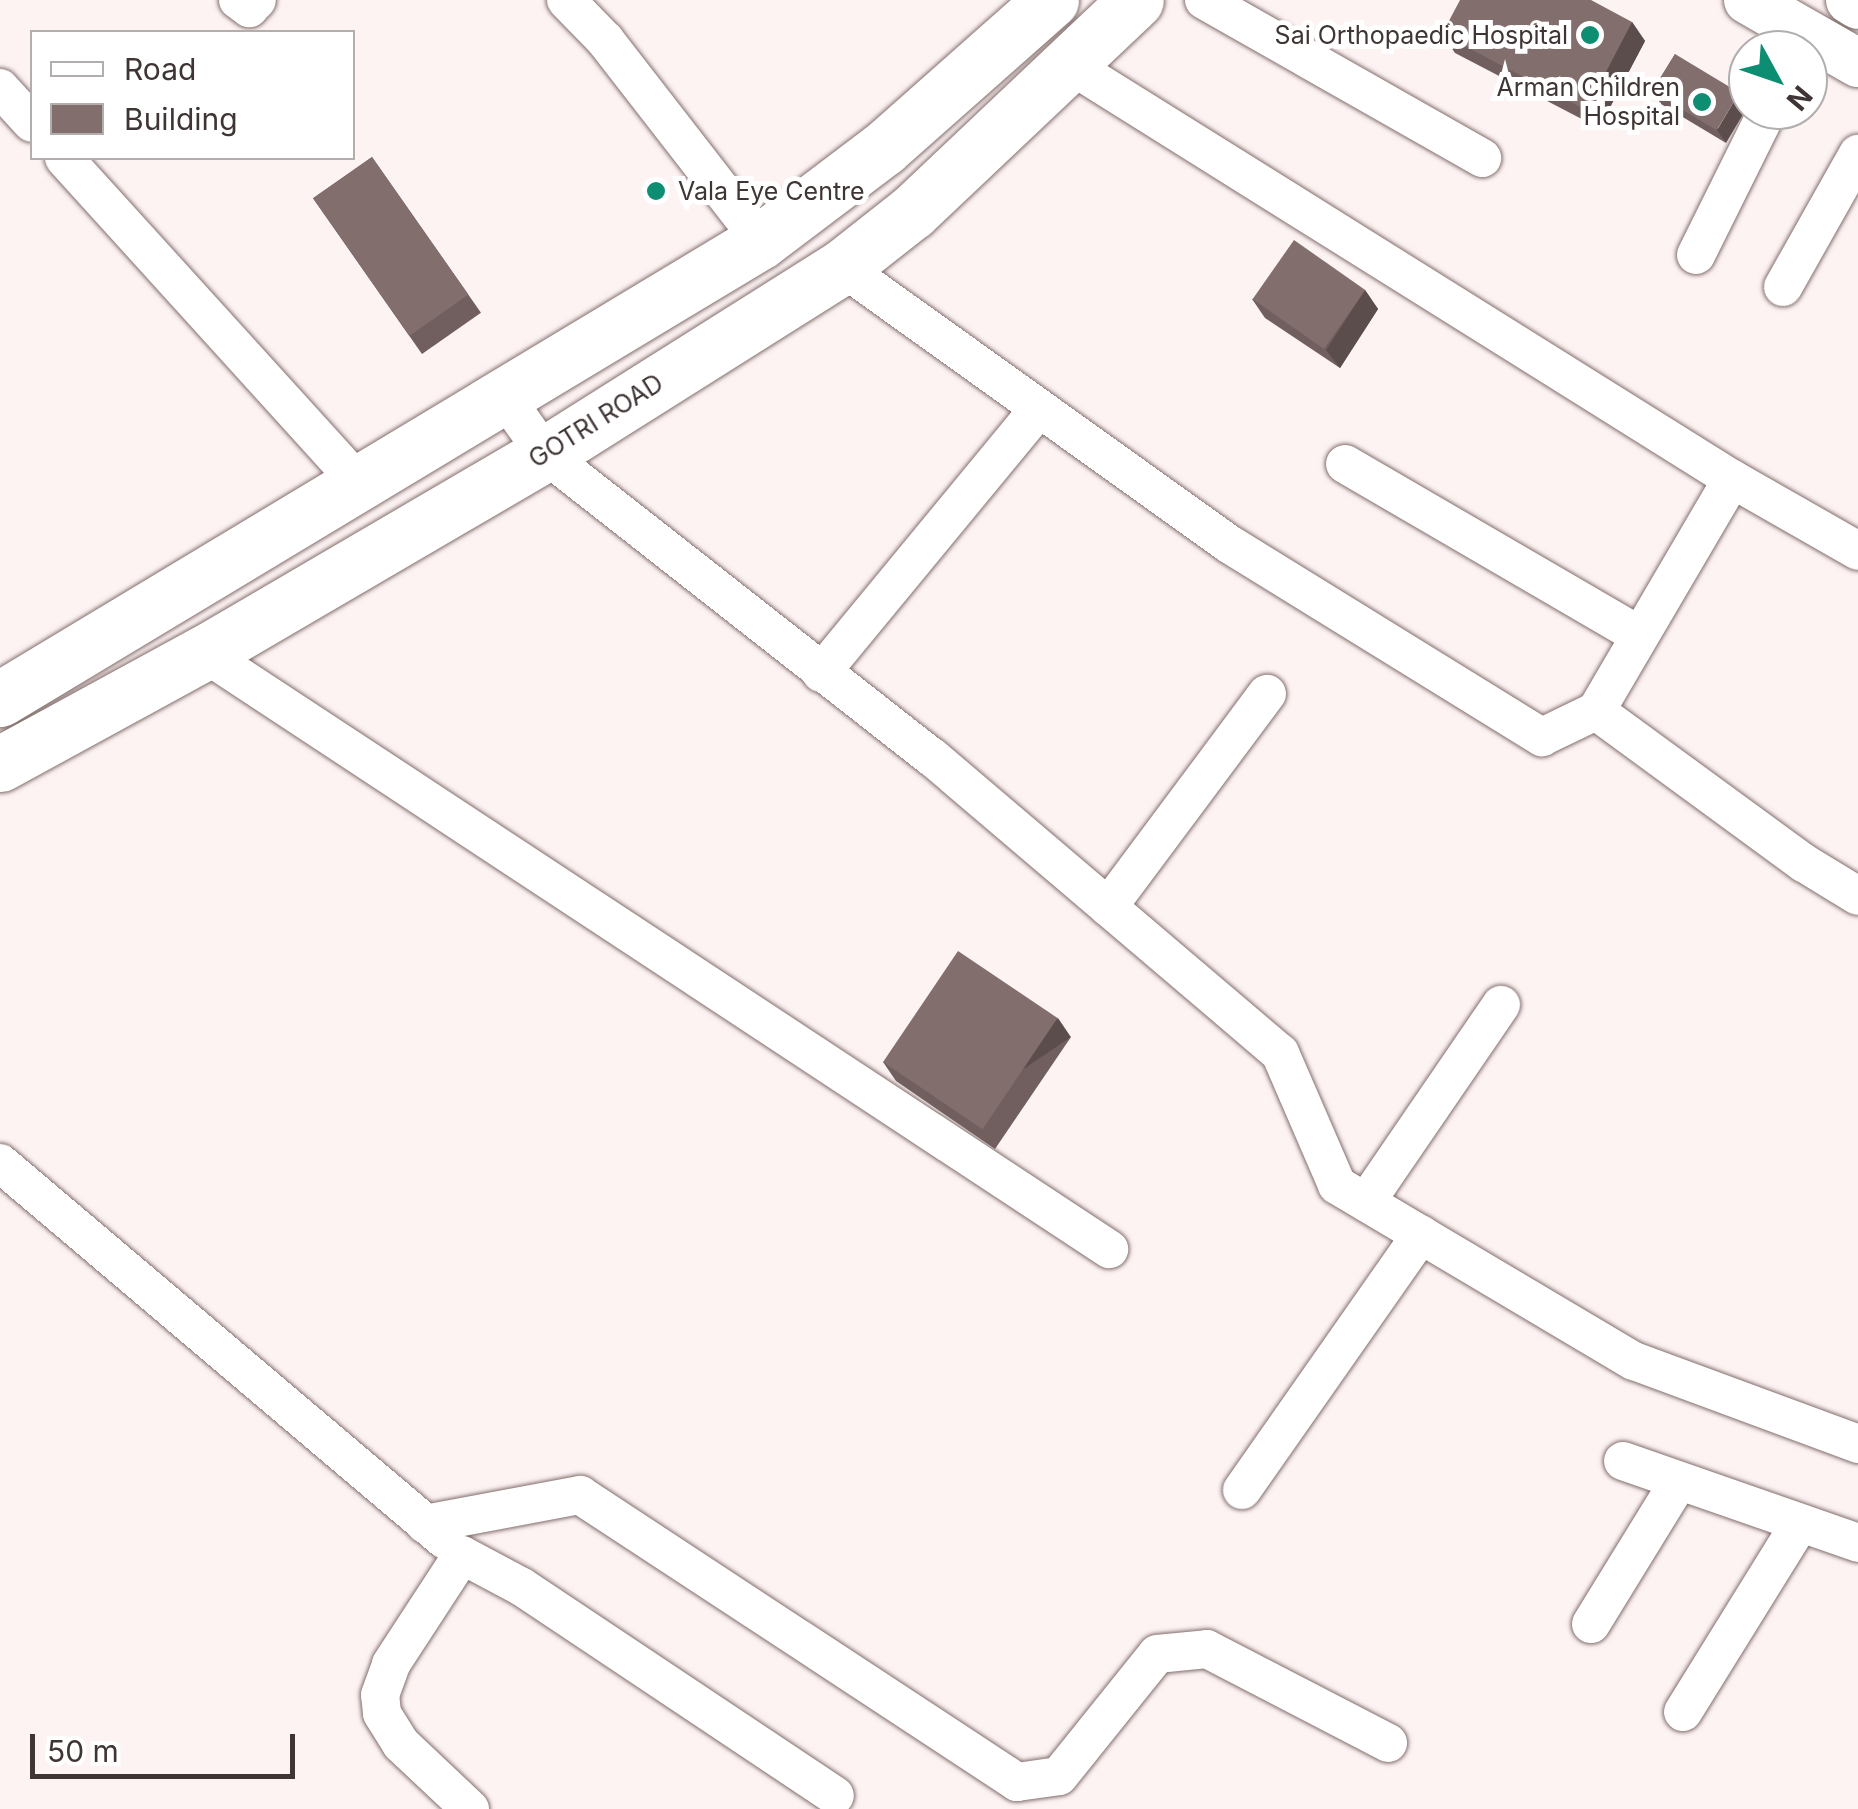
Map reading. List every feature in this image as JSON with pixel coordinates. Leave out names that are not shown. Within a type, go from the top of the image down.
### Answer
[{"type":"main road","points":[[0,699],[761,241],[884,148],[1051,0]]},
{"type":"main road","name":"GOTRI ROAD","points":[[0,764],[204,653],[545,454],[842,267],[912,212],[1136,0]]},
{"type":"street","points":[[238,0],[250,8],[256,0]]},
{"type":"street","points":[[566,0],[605,40],[761,241]]},
{"type":"street","points":[[1204,0],[1482,158]]},
{"type":"street","points":[[1748,0],[1833,46]]},
{"type":"street","points":[[1850,0],[1858,5]]},
{"type":"street","points":[[1067,63],[1732,479],[1858,551]]},
{"type":"street","points":[[0,88],[30,121]]},
{"type":"street","points":[[1696,255],[1758,130]]},
{"type":"street","points":[[1783,287],[1858,154]]},
{"type":"street","points":[[66,160],[359,483]]},
{"type":"street","points":[[842,267],[1228,544],[1542,736],[1596,711],[1732,479]]},
{"type":"street","points":[[504,396],[545,454],[932,757],[1280,1054],[1337,1185],[1634,1360],[1858,1444]]},
{"type":"street","points":[[822,673],[1039,410]]},
{"type":"street","points":[[1345,464],[1640,636]]},
{"type":"street","points":[[204,653],[1109,1249]]},
{"type":"street","points":[[1108,908],[1267,694]]},
{"type":"street","points":[[1596,711],[1804,863],[1858,896]]},
{"type":"street","points":[[1366,1202],[1501,1005]]},
{"type":"street","points":[[0,1163],[462,1555],[522,1587],[835,1796]]},
{"type":"street","points":[[1242,1490],[1421,1234]]},
{"type":"street","points":[[1623,1461],[1858,1543]]},
{"type":"street","points":[[1591,1624],[1679,1480]]},
{"type":"street","points":[[425,1524],[580,1494],[1018,1782],[1060,1776],[1157,1654],[1207,1649],[1388,1742]]},
{"type":"street","points":[[1682,1712],[1800,1523]]},
{"type":"street","points":[[462,1555],[391,1664],[380,1695],[382,1712],[401,1744],[470,1809]]},
{"type":"building","points":[[1460,0],[1591,0],[1632,22],[1586,110],[1442,34]]},
{"type":"building","points":[[1675,54],[1728,86],[1728,111],[1717,130],[1652,92]]},
{"type":"building","points":[[372,157],[468,295],[409,336],[313,198]]},
{"type":"building","points":[[1294,240],[1365,290],[1324,349],[1253,299]]},
{"type":"building","points":[[958,951],[1057,1018],[983,1129],[883,1062]]},
{"type":"place","name":"Sai Orthopaedic Hospital","points":[[1590,35]]},
{"type":"place","name":"Arman Children Hospital","points":[[1702,102]]},
{"type":"place","name":"Vala Eye Centre","points":[[656,191]]}]
